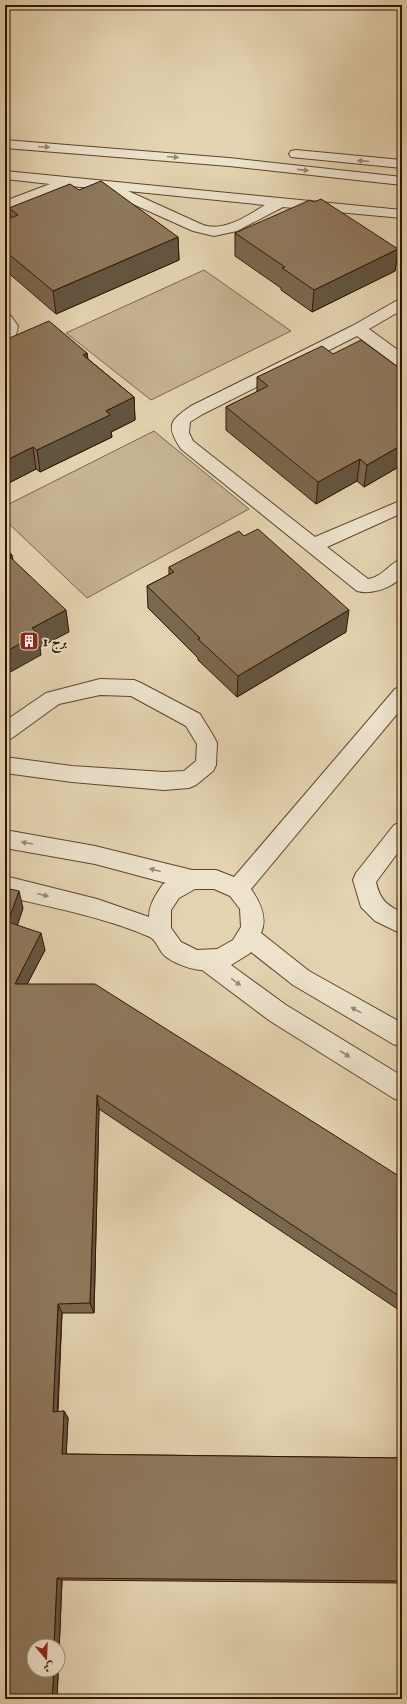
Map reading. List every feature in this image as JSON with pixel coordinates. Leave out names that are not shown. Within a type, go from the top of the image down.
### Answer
[{"type":"street","points":[[5,131],[43,134]]},
{"type":"street","points":[[5,144],[229,162],[402,181]]},
{"type":"street","points":[[281,153],[402,164]]},
{"type":"street","points":[[5,175],[402,214]]},
{"type":"street","points":[[5,206],[68,181]]},
{"type":"street","points":[[102,185],[198,228],[217,232],[232,228],[280,202]]},
{"type":"street","points":[[402,304],[358,329],[197,410],[182,420],[180,433],[186,445],[364,586],[378,584],[391,578],[402,566]]},
{"type":"street","points":[[5,319],[10,326],[9,334],[5,338]]},
{"type":"street","points":[[358,329],[402,361]]},
{"type":"street","points":[[313,546],[402,506]]},
{"type":"street","points":[[5,732],[53,698],[100,687],[134,688],[193,720],[207,743],[206,765],[189,779],[164,781],[72,774],[5,765]]},
{"type":"street","points":[[238,889],[402,694]]},
{"type":"street","points":[[402,831],[364,880],[369,900],[384,914],[402,924]]},
{"type":"street","points":[[5,839],[95,855],[192,880],[216,879],[238,889],[251,907],[252,928],[241,947],[220,959],[195,960],[173,949],[160,931],[97,909],[5,886]]},
{"type":"street","points":[[160,931],[160,909],[171,891],[192,880]]},
{"type":"street","points":[[248,936],[301,978],[402,1036]]},
{"type":"street","points":[[205,960],[278,1013],[402,1090]]},
{"type":"shaded area","points":[[204,270],[291,331],[151,400],[66,333]]},
{"type":"shaded area","points":[[154,431],[249,509],[87,598],[5,520],[5,506]]},
{"type":"building","points":[[101,181],[178,237],[53,291],[5,251],[5,220],[18,215],[9,208],[70,184],[79,190]]},
{"type":"building","points":[[321,199],[398,249],[314,290],[282,268],[285,267],[235,233],[310,200],[314,202]]},
{"type":"building","points":[[49,321],[87,353],[83,355],[134,397],[106,411],[110,415],[37,450],[33,447],[5,461],[5,340]]},
{"type":"building","points":[[361,340],[402,370],[402,445],[367,465],[360,459],[318,482],[226,407],[268,386],[257,377],[322,346],[333,354]]},
{"type":"building","points":[[258,529],[349,610],[238,676],[198,639],[200,638],[147,586],[174,572],[169,567],[239,531],[244,536]]},
{"type":"building","points":[[5,547],[12,555],[9,556],[66,610],[32,628],[38,634],[5,652]]},
{"type":"building","points":[[5,888],[19,891],[8,922],[41,933],[15,984],[95,984],[402,1178],[402,1298],[97,1095],[90,1303],[58,1304],[53,1412],[64,1411],[62,1454],[402,1458],[402,1581],[57,1578],[54,1638],[26,1638],[26,1678],[53,1678],[52,1699],[5,1699]]},
{"type":"place","name":"برج 1","points":[[29,641]]}]
